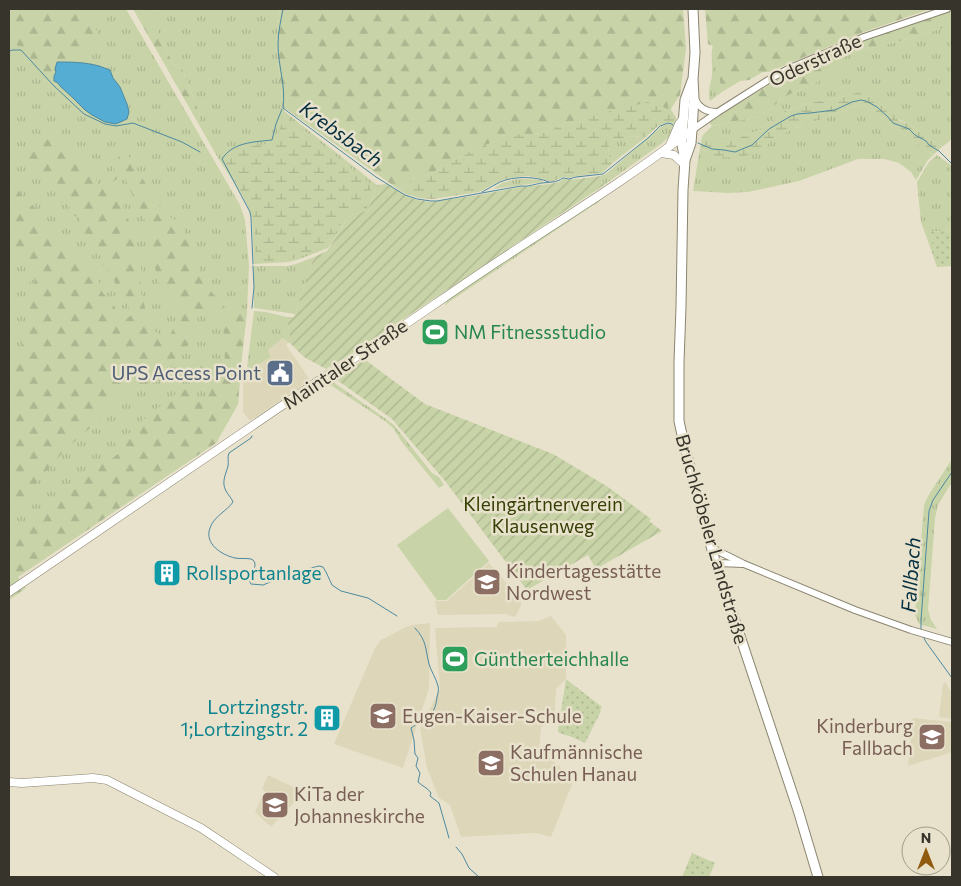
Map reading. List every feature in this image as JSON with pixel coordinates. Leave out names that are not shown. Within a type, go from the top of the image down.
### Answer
[{"type":"main road","points":[[693,9],[695,38],[693,79]]},
{"type":"main road","name":"Bruchköbeler Landstraße","points":[[685,163],[691,143],[694,98],[693,79]]},
{"type":"main road","name":"Bruchköbeler Landstraße","points":[[693,79],[685,100],[682,137],[685,163],[679,356],[679,421],[714,561],[798,810],[818,877]]},
{"type":"main road","points":[[669,147],[683,119]]},
{"type":"main road","points":[[682,137],[692,130]]},
{"type":"main road","name":"Maintaler Straße","points":[[9,592],[682,137]]},
{"type":"main road","points":[[661,153],[674,155],[685,163]]},
{"type":"main road","points":[[9,782],[20,783],[93,778],[107,780],[213,835],[274,877]]},
{"type":"street","name":"Oderstraße","points":[[692,130],[770,79],[788,70],[864,37],[947,9]]},
{"type":"street","points":[[694,98],[698,106],[703,110],[718,112]]},
{"type":"street","points":[[710,546],[744,564],[855,610],[952,642]]},
{"type":"street","points":[[714,561],[729,556]]},
{"type":"street","points":[[714,561],[718,563],[744,564]]},
{"type":"street","points":[[721,582],[727,566],[732,564]]},
{"type":"shaded area","points":[[283,338],[289,342],[286,345],[310,380],[250,421],[243,412],[243,376],[252,372],[254,367],[271,357],[268,350]]},
{"type":"shaded area","name":"Kindertagesstätte Nordwest","points":[[489,563],[521,600],[517,614],[514,617],[506,614],[438,615],[435,601],[447,601]]},
{"type":"shaded area","name":"Kaufmännische Schulen Hanau","points":[[551,616],[566,635],[566,679],[556,689],[554,723],[544,724],[541,728],[539,749],[574,779],[551,837],[535,833],[461,837],[450,805],[439,798],[427,768],[420,728],[440,689],[435,628],[497,627],[498,622],[539,621]]},
{"type":"shaded area","name":"Eugen-Kaiser-Schule","points":[[430,623],[429,688],[403,768],[334,744],[375,648],[381,640],[406,627]]},
{"type":"shaded area","points":[[945,682],[952,693],[952,719],[939,717],[943,684]]},
{"type":"shaded area","name":"Kinderburg Fallbach","points":[[913,718],[952,722],[952,752],[908,766]]},
{"type":"shaded area","name":"KiTa der Johanneskirche","points":[[268,775],[301,791],[301,795],[271,827],[255,812],[265,790],[262,789]]},
{"type":"green space","points":[[9,9],[126,9],[240,205],[245,220],[249,266],[247,311],[238,404],[216,443],[9,577]]},
{"type":"green space","points":[[9,9],[87,9],[93,19],[99,38],[75,61],[56,61],[52,77],[49,77],[40,70],[26,52],[10,39]]},
{"type":"green space","points":[[133,9],[155,9],[150,15],[173,64],[182,69],[200,114],[198,123]]},
{"type":"green space","points":[[155,9],[280,9],[276,45],[284,111],[377,185],[368,210],[349,216],[328,248],[288,262],[254,264],[252,219],[249,209],[198,123],[200,114],[182,69],[173,64],[150,15]]},
{"type":"green space","points":[[280,9],[683,9],[686,48],[680,95],[670,110],[567,122],[547,132],[505,134],[498,140],[469,152],[431,174],[417,177],[398,189],[282,106],[276,45]]},
{"type":"green space","points":[[705,9],[930,9],[861,33],[769,72],[763,72],[749,80],[740,81],[722,92],[713,46],[708,44]]},
{"type":"green space","points":[[952,10],[952,28],[943,28],[859,51],[844,57],[834,73],[788,95],[760,116],[712,126],[709,122],[790,72],[865,40]]},
{"type":"green space","points":[[943,28],[952,28],[952,139],[942,147],[908,123],[892,115],[863,91],[813,102],[785,111],[757,131],[728,142],[702,136],[712,126],[760,116],[788,95],[834,73],[844,57],[859,51]]},
{"type":"green space","points":[[713,45],[722,92],[710,101],[709,91],[712,75]]},
{"type":"green space","points":[[863,91],[874,93],[900,115],[898,120],[908,123],[942,147],[933,155],[894,128],[873,110],[859,104],[840,113],[795,128],[774,138],[759,152],[738,158],[715,156],[700,148],[702,136],[728,142],[757,131],[785,111],[813,102]]},
{"type":"green space","points":[[652,101],[669,110],[667,103],[678,121],[675,127],[672,123],[664,123],[646,137],[632,136],[616,140],[609,146],[608,154],[612,161],[615,161],[602,173],[569,178],[564,177],[551,182],[529,176],[517,177],[502,180],[479,192],[433,199],[419,198],[398,189],[417,177],[431,174],[469,152],[498,140],[505,134],[547,132],[567,122]]},
{"type":"green space","points":[[859,104],[873,110],[894,128],[933,155],[916,180],[911,172],[899,163],[884,159],[858,159],[799,181],[748,192],[693,191],[700,148],[715,156],[759,152],[774,138]]},
{"type":"green space","points":[[285,115],[372,185],[366,208],[347,215],[326,247],[297,258],[256,262],[254,219],[243,194],[224,163],[243,147],[275,143]]},
{"type":"green space","points":[[664,124],[671,124],[675,128],[672,134],[604,185],[600,176],[606,174]]},
{"type":"green space","points":[[52,131],[65,143],[68,151],[96,178],[99,187],[113,189],[121,201],[134,234],[142,273],[140,289],[147,315],[145,326],[168,339],[175,322],[176,304],[163,297],[152,257],[149,233],[141,209],[136,203],[124,176],[120,176],[113,182],[108,180],[113,173],[120,153],[124,149],[164,213],[181,224],[206,286],[225,307],[214,315],[212,308],[206,306],[198,316],[192,341],[149,385],[126,384],[104,406],[99,420],[64,451],[9,515],[9,362],[15,360],[25,340],[32,294],[26,289],[26,282],[30,281],[35,292],[34,274],[28,271],[23,254],[9,245],[9,185],[16,186],[26,203],[41,211],[45,227],[60,244],[79,256],[84,267],[91,271],[98,279],[102,292],[113,304],[122,320],[132,315],[124,296],[116,286],[112,274],[102,264],[101,256],[92,248],[89,238],[86,238],[79,217],[70,215],[69,204],[61,203],[62,191],[49,187],[43,175],[26,165],[23,152],[46,141]]},
{"type":"green space","points":[[632,136],[646,137],[615,161],[612,161],[608,154],[609,146],[616,140]]},
{"type":"green space","points":[[937,155],[952,166],[952,230],[930,232],[934,242],[929,244],[921,222],[917,182],[929,162]]},
{"type":"green space","points":[[600,176],[604,185],[326,369],[304,357],[291,344],[287,317],[294,317],[314,257],[327,251],[349,216],[368,210],[377,185],[387,184],[417,200],[431,202],[550,184],[564,179]]},
{"type":"green space","points":[[517,179],[541,180],[543,182],[493,189],[502,183]]},
{"type":"green space","points":[[602,197],[598,203],[445,306],[447,300],[452,296]]},
{"type":"green space","points":[[952,230],[952,266],[937,267],[929,244],[934,242],[930,232]]},
{"type":"green space","points":[[314,257],[295,314],[254,308],[254,266],[288,266]]},
{"type":"green space","points":[[227,310],[247,311],[238,404],[216,443],[18,577],[26,588],[9,600],[9,539],[16,534],[17,524],[33,524],[34,515],[46,513],[100,462],[109,461],[119,453],[121,444],[134,427],[179,391],[192,386],[197,402],[208,399],[209,378],[225,362],[223,320]]},
{"type":"green space","points":[[254,311],[287,317],[291,344],[283,338],[268,350],[271,357],[254,367],[253,372],[247,367]]},
{"type":"green space","name":"Kleingärtnerverein Klausenweg","points":[[364,359],[425,404],[553,454],[608,487],[651,519],[649,521],[662,531],[596,569],[588,555],[527,590],[445,481],[392,419],[337,380]]},
{"type":"green space","points":[[330,382],[333,382],[394,425],[432,473],[439,477],[444,485],[439,488],[402,442],[394,429],[385,421],[332,386],[327,386],[306,401],[306,398]]},
{"type":"green space","points":[[952,459],[952,482],[938,505],[935,518],[928,610],[931,620],[937,629],[919,624],[915,615],[924,505]]},
{"type":"green space","points":[[448,508],[489,561],[446,600],[437,600],[397,545]]},
{"type":"green space","points":[[566,679],[602,707],[585,743],[558,731]]},
{"type":"green space","points":[[692,853],[715,863],[709,877],[682,877]]},
{"type":"water","points":[[57,62],[88,64],[110,70],[127,104],[129,112],[127,119],[116,124],[105,122],[85,110],[54,81]]},
{"type":"waterway","name":"Krebsbach","points":[[283,9],[278,44],[284,99],[283,108],[376,177],[405,195],[417,199],[437,201],[553,182],[563,178],[569,179],[603,174],[660,126],[668,123],[674,127]]},
{"type":"waterway","points":[[9,51],[21,50],[53,85],[84,114],[105,124],[116,126],[133,123],[182,142],[200,152]]},
{"type":"waterway","name":"Krebsbach","points":[[698,143],[712,149],[735,152],[752,145],[769,129],[791,116],[835,110],[861,100],[877,107],[893,123],[909,129],[939,151],[952,164]]},
{"type":"waterway","points":[[253,264],[250,212],[222,159],[227,153],[238,146],[251,142],[272,140],[282,109]]},
{"type":"waterway","name":"Krebsbach","points":[[482,192],[500,182],[518,178],[531,178],[549,182]]},
{"type":"waterway","points":[[252,308],[253,266]]},
{"type":"waterway","points":[[252,436],[229,453],[228,456],[224,484],[233,502],[217,517],[210,528],[210,539],[215,548],[230,557],[254,561],[255,567],[248,578],[251,584],[263,585],[319,566],[323,567],[332,585],[341,591],[368,598],[397,616]]},
{"type":"waterway","name":"Fallbach","points":[[921,629],[929,511],[933,500],[952,472]]},
{"type":"waterway","points":[[415,628],[424,641],[429,664],[438,689],[436,704],[432,713],[411,728],[415,754],[418,758],[416,766],[420,773],[418,782],[439,803],[449,838]]},
{"type":"waterway","name":"Fallbach","points":[[923,636],[952,678]]},
{"type":"waterway","points":[[456,847],[469,868],[479,877]]},
{"type":"place","name":"NM Fitnessstudio","points":[[435,332]]},
{"type":"place","name":"UPS Access Point","points":[[280,373]]},
{"type":"place","name":"Rollsportanlage","points":[[167,573]]},
{"type":"place","name":"Kindertagesstätte Nordwest","points":[[487,582]]},
{"type":"place","name":"Güntherteichhalle","points":[[455,659]]},
{"type":"place","name":"Eugen-Kaiser-Schule","points":[[383,716]]},
{"type":"place","name":"Lortzingstr. 1;Lortzingstr. 2","points":[[327,718]]},
{"type":"place","name":"Kinderburg Fallbach","points":[[932,737]]},
{"type":"place","name":"Kaufmännische Schulen Hanau","points":[[491,763]]},
{"type":"place","name":"KiTa der Johanneskirche","points":[[275,805]]}]
